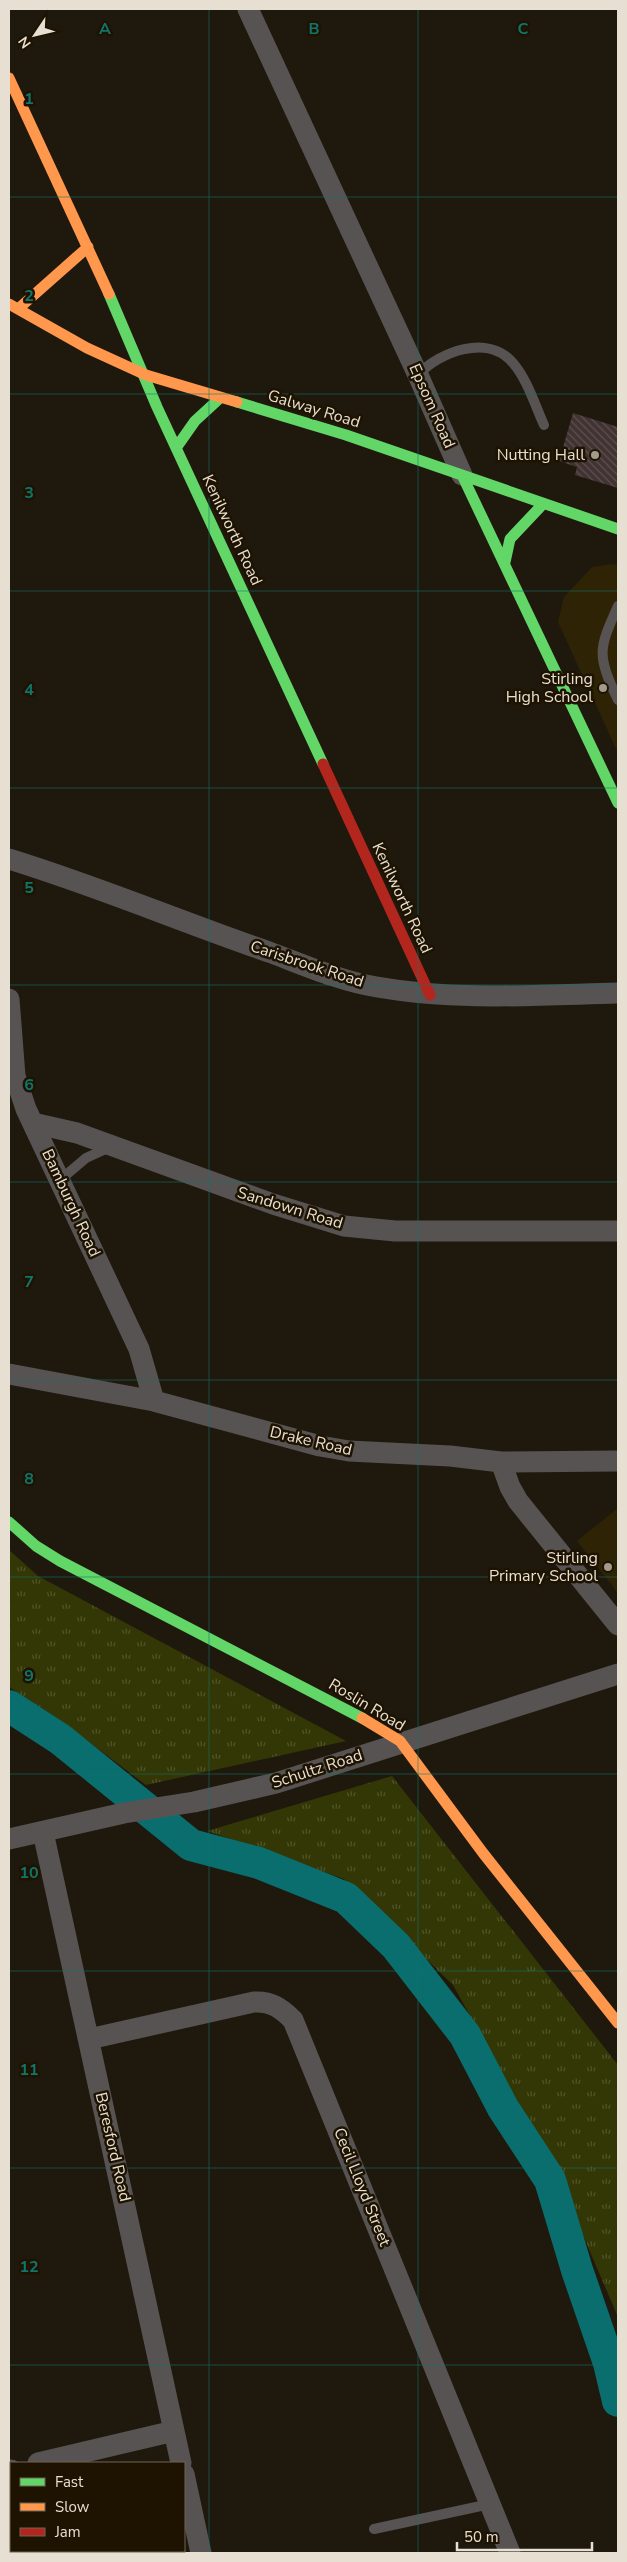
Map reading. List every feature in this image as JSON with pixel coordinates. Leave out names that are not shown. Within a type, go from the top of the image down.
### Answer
[{"type":"street","name":"Epsom Road","points":[[248,9],[418,375],[462,475],[618,803]]},
{"type":"street","name":"Kenilworth Road","points":[[9,78],[146,376],[156,407],[430,995]]},
{"type":"street","points":[[13,307],[88,247]]},
{"type":"street","name":"Galway Road","points":[[13,307],[87,348],[146,376],[346,435],[618,529]]},
{"type":"street","points":[[176,448],[196,421],[220,398]]},
{"type":"street","points":[[505,562],[510,539],[543,504]]},
{"type":"street","name":"Carisbrook Road","points":[[9,859],[64,876],[336,976],[374,987],[460,997],[618,993]]},
{"type":"street","name":"Bamburgh Road","points":[[9,999],[15,1076],[33,1123],[139,1349],[154,1401]]},
{"type":"street","name":"Sandown Road","points":[[33,1123],[77,1134],[273,1204],[344,1226],[395,1231],[618,1231]]},
{"type":"street","name":"Drake Road","points":[[9,1374],[154,1401],[320,1446],[349,1451],[406,1456],[450,1456],[501,1462],[618,1461]]},
{"type":"street","points":[[501,1462],[510,1487],[518,1501],[618,1625]]},
{"type":"street","name":"Roslin Road","points":[[9,1522],[36,1546],[60,1560],[340,1706],[400,1742],[482,1853],[618,2023]]},
{"type":"street","name":"Schultz Road","points":[[9,1839],[124,1812],[194,1802],[276,1783],[618,1674]]},
{"type":"street","name":"Beresford Road","points":[[43,1832],[181,2462]]},
{"type":"street","name":"Cecil Lloyd Street","points":[[89,2039],[254,2002],[267,2002],[275,2005],[293,2020],[510,2553]]},
{"type":"street","points":[[42,2462],[174,2431]]},
{"type":"street","points":[[185,2479],[201,2553]]},
{"type":"lane","points":[[418,375],[433,361],[461,349],[488,349],[499,353],[515,364],[544,425]]},
{"type":"lane","points":[[618,606],[603,638],[602,649],[603,661],[614,681],[618,700]]},
{"type":"lane","points":[[60,1180],[86,1158],[113,1146]]},
{"type":"lane","points":[[374,2529],[490,2504]]},
{"type":"shaded area","name":"Stirling High School","points":[[618,565],[618,753],[558,622],[564,597],[592,567]]},
{"type":"shaded area","name":"Stirling Primary School","points":[[618,1508],[618,1593],[577,1541]]},
{"type":"green space","points":[[9,1550],[38,1576],[346,1741],[146,1785],[60,1720],[9,1687]]},
{"type":"green space","points":[[392,1776],[618,2065],[618,2317],[552,2163],[453,1985],[344,1879],[207,1831]]},
{"type":"building","points":[[573,413],[618,427],[618,488],[575,475],[577,467],[559,461]]},
{"type":"waterway","points":[[9,1706],[60,1739],[191,1845],[259,1863],[346,1898],[396,1946],[465,2035],[503,2108],[550,2180],[577,2270],[609,2363],[618,2401]]},
{"type":"traffic: fast","points":[[109,294],[157,407],[323,764]]},
{"type":"traffic: fast","points":[[176,448],[195,421],[220,398]]},
{"type":"traffic: fast","points":[[237,402],[346,435],[618,529]]},
{"type":"traffic: fast","points":[[462,475],[618,803]]},
{"type":"traffic: fast","points":[[505,562],[510,539],[543,504]]},
{"type":"traffic: fast","points":[[9,1522],[36,1546],[60,1561],[362,1718]]},
{"type":"traffic: slow","points":[[9,78],[109,294]]},
{"type":"traffic: slow","points":[[18,309],[88,247]]},
{"type":"traffic: slow","points":[[9,304],[87,348],[146,375],[237,402]]},
{"type":"traffic: slow","points":[[362,1718],[400,1741],[483,1853],[618,2023]]},
{"type":"traffic: jam","points":[[323,764],[430,995]]},
{"type":"place","name":"Nutting Hall","points":[[595,455]]},
{"type":"place","name":"Stirling High School","points":[[603,688]]},
{"type":"place","name":"Stirling Primary School","points":[[608,1567]]}]
